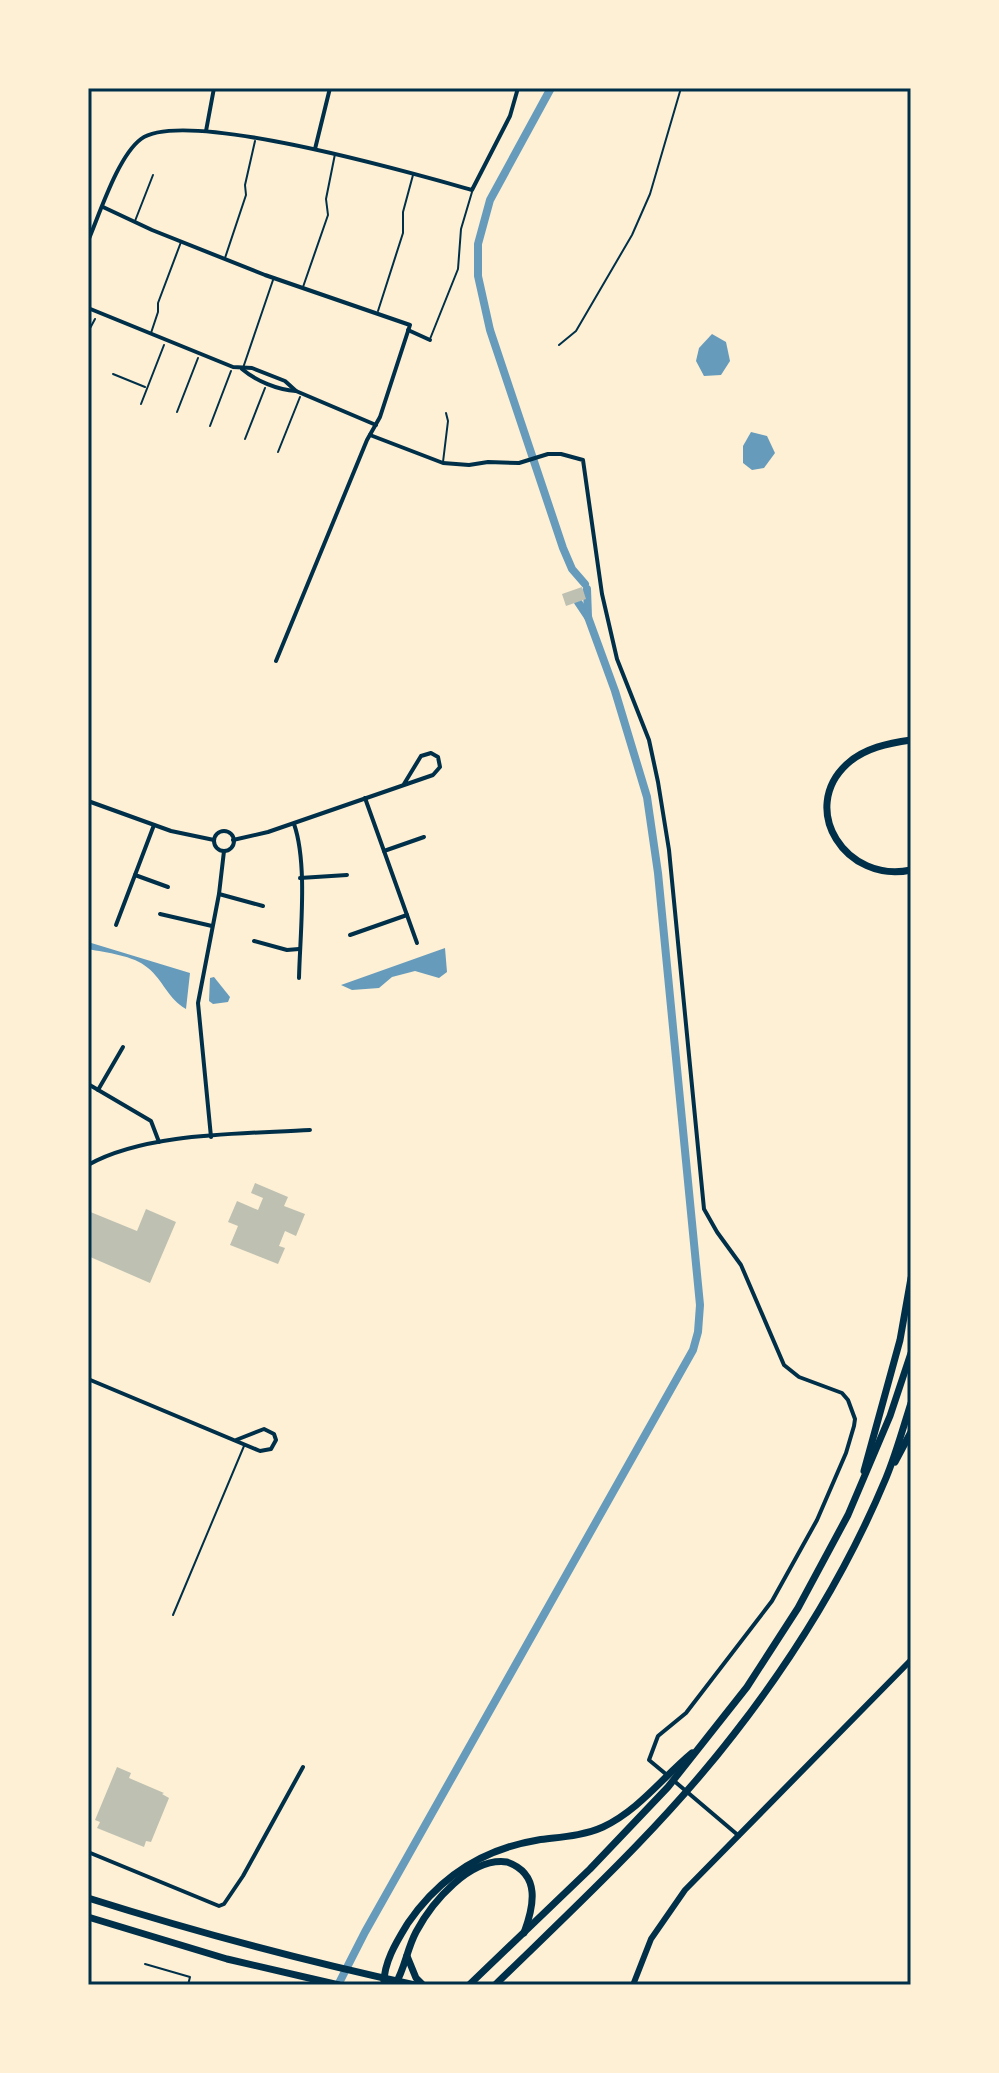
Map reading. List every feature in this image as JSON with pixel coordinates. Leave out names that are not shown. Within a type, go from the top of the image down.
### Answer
[{"type":"main road","points":[[907,741],[866,751],[848,763],[831,790],[828,814],[836,838],[853,859],[882,872],[911,870]]},
{"type":"main road","points":[[858,1493],[900,1340],[911,1278]]},
{"type":"main road","points":[[384,1982],[400,1935],[425,1901],[453,1875],[490,1854],[535,1841],[588,1832],[615,1821],[674,1773],[705,1742],[747,1687],[798,1608],[858,1493],[890,1416],[911,1353]]},
{"type":"main road","points":[[886,1477],[911,1403]]},
{"type":"main road","points":[[496,1984],[632,1851],[734,1734],[783,1666],[846,1560],[911,1432]]},
{"type":"main road","points":[[633,1985],[642,1958],[665,1915],[685,1890],[911,1660]]},
{"type":"main road","points":[[469,1985],[523,1935],[668,1787],[674,1773]]},
{"type":"main road","points":[[397,1983],[424,1919],[468,1873],[496,1861],[524,1871],[532,1887],[533,1909],[523,1935]]},
{"type":"main road","points":[[88,1898],[177,1927],[384,1982],[415,1985]]},
{"type":"main road","points":[[88,1917],[227,1959],[339,1985]]},
{"type":"main road","points":[[407,1956],[416,1978],[423,1985]]},
{"type":"street","points":[[206,131],[214,88]]},
{"type":"street","points":[[315,149],[330,88]]},
{"type":"street","points":[[88,241],[126,154],[138,140],[162,130],[206,131],[315,149],[472,190],[510,116],[518,88]]},
{"type":"street","points":[[103,207],[224,259],[410,325],[376,425],[276,661]]},
{"type":"street","points":[[88,308],[233,367],[252,368],[285,381],[299,392]]},
{"type":"street","points":[[408,330],[430,340]]},
{"type":"street","points":[[242,369],[250,376],[299,392],[376,425]]},
{"type":"street","points":[[370,435],[443,463],[521,463],[543,456],[571,455],[584,462],[602,594],[617,659],[649,740],[669,850],[704,1209],[741,1265],[784,1365],[799,1377],[842,1393],[855,1419],[846,1453],[817,1520],[772,1601],[686,1713],[658,1736],[649,1760],[739,1836]]},
{"type":"street","points":[[233,840],[294,824],[436,774],[440,767],[438,757],[428,753],[421,756],[404,784]]},
{"type":"street","points":[[365,798],[417,943]]},
{"type":"street","points":[[88,801],[179,833],[214,840]]},
{"type":"street","points":[[294,824],[298,835],[300,878],[299,978]]},
{"type":"street","points":[[116,925],[154,825]]},
{"type":"street","points":[[223,832],[229,833],[233,840],[232,847],[224,851],[218,849],[214,840],[223,832]]},
{"type":"street","points":[[384,851],[424,837]]},
{"type":"street","points":[[211,1137],[198,1003],[224,851]]},
{"type":"street","points":[[135,875],[168,887]]},
{"type":"street","points":[[300,878],[347,875]]},
{"type":"street","points":[[219,894],[263,906]]},
{"type":"street","points":[[160,914],[212,926]]},
{"type":"street","points":[[350,935],[407,915]]},
{"type":"street","points":[[254,941],[287,950],[299,949]]},
{"type":"street","points":[[98,1090],[123,1047]]},
{"type":"street","points":[[88,1084],[151,1121],[159,1142]]},
{"type":"street","points":[[88,1165],[118,1151],[159,1142],[310,1130]]},
{"type":"street","points":[[88,1379],[260,1451],[268,1451],[274,1446],[276,1437],[269,1430],[262,1429],[236,1440]]},
{"type":"street","points":[[88,1852],[212,1906],[219,1906],[243,1876],[303,1767]]},
{"type":"lane","points":[[224,259],[246,195],[245,185],[256,138]]},
{"type":"lane","points":[[302,288],[328,215],[326,199],[335,154]]},
{"type":"lane","points":[[377,312],[403,233],[403,212],[414,173]]},
{"type":"lane","points":[[134,222],[153,175]]},
{"type":"lane","points":[[430,340],[458,269],[461,229],[472,190]]},
{"type":"lane","points":[[151,334],[158,303],[181,242]]},
{"type":"lane","points":[[242,369],[274,278]]},
{"type":"lane","points":[[443,463],[448,421],[446,413]]},
{"type":"lane","points":[[173,1615],[245,1445]]},
{"type":"lane","points":[[145,1964],[190,1977],[188,1985]]},
{"type":"path","points":[[559,345],[576,331],[632,235],[650,194],[681,88]]},
{"type":"path","points":[[88,332],[98,312]]},
{"type":"path","points":[[141,404],[165,341]]},
{"type":"path","points":[[177,412],[200,354]]},
{"type":"path","points":[[210,426],[233,367]]},
{"type":"path","points":[[113,374],[147,388]]},
{"type":"path","points":[[245,439],[267,383]]},
{"type":"path","points":[[278,452],[299,392]]},
{"type":"water","points":[[712,334],[726,342],[730,361],[721,375],[704,376],[696,361],[699,348]]},
{"type":"water","points":[[751,432],[767,436],[775,453],[764,468],[752,470],[743,463],[743,446]]},
{"type":"water","points":[[88,942],[190,973],[186,1009],[142,964],[120,955],[88,949]]},
{"type":"water","points":[[445,948],[447,972],[439,978],[415,971],[392,977],[379,988],[352,990],[341,985]]},
{"type":"water","points":[[214,977],[230,997],[228,1002],[213,1004],[209,1001],[210,978]]},
{"type":"building","points":[[582,587],[586,599],[566,606],[562,594]]},
{"type":"building","points":[[255,1183],[288,1197],[284,1206],[305,1214],[296,1236],[285,1231],[279,1246],[285,1248],[278,1264],[230,1245],[238,1226],[228,1222],[237,1201],[258,1210],[263,1198],[251,1193]]},
{"type":"building","points":[[146,1209],[176,1222],[150,1283],[88,1256],[88,1211],[137,1231]]},
{"type":"building","points":[[117,1767],[131,1773],[129,1778],[169,1798],[151,1842],[146,1841],[144,1847],[97,1828],[100,1822],[95,1820]]},
{"type":"waterway","points":[[551,88],[490,200],[478,244],[478,276],[490,330],[563,548],[572,569],[585,584]]},
{"type":"waterway","points":[[338,1985],[693,1350],[698,1332],[700,1305],[658,873],[647,797],[615,691],[588,617],[587,589]]},
{"type":"waterway","points":[[578,602],[588,617]]}]
